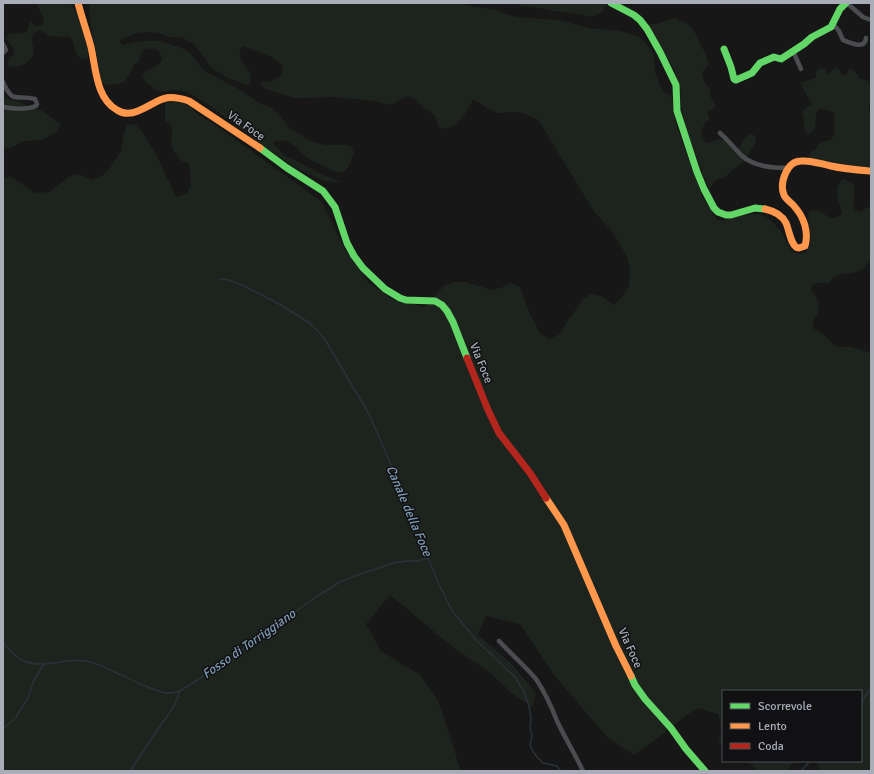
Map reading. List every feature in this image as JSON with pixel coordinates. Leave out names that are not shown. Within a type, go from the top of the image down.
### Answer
[{"type":"main road","name":"Via Foce","points":[[78,3],[102,94],[105,100],[113,108],[124,113],[132,112],[168,97],[180,98],[198,106],[323,191],[335,207],[347,243],[354,256],[363,268],[385,289],[406,300],[435,301],[442,305],[451,317],[471,369],[499,433],[530,473],[564,525],[616,646],[635,685],[705,771]]},
{"type":"main road","points":[[611,3],[634,15],[640,20],[660,52],[676,85],[677,111],[704,189],[714,208],[718,212],[726,216],[755,208],[774,211],[782,217],[793,244],[799,248],[805,246],[807,242],[807,235],[799,212],[784,196],[784,181],[788,168],[797,161],[804,160],[830,166],[871,171]]},
{"type":"main road","points":[[724,49],[734,79],[740,79],[752,73],[763,61],[774,56],[781,59],[812,37],[831,28],[840,9],[847,3]]},
{"type":"street","points":[[847,3],[863,17],[871,19]]},
{"type":"street","points":[[832,24],[839,30],[844,40],[860,45],[866,42],[866,38]]},
{"type":"street","points":[[3,44],[6,50],[3,53]]},
{"type":"street","points":[[793,51],[801,69]]},
{"type":"street","points":[[3,82],[8,92],[14,98],[32,98],[35,99],[37,104],[36,106],[30,108],[3,107]]},
{"type":"street","points":[[720,132],[741,155],[748,160],[764,166],[788,168]]},
{"type":"street","points":[[499,641],[536,680],[553,710],[583,771]]},
{"type":"shaded area","points":[[36,3],[70,3],[78,12],[88,49],[88,59],[79,57],[71,38],[67,36],[49,37],[42,31],[38,31],[34,34],[32,39],[34,50],[29,61],[14,67],[7,65],[8,60],[14,54],[14,49],[6,38],[8,34],[27,32],[31,21],[34,26],[41,25],[44,22]]},
{"type":"shaded area","points":[[89,3],[465,3],[465,5],[497,10],[516,17],[559,20],[589,28],[620,31],[640,37],[651,50],[654,56],[655,71],[660,86],[664,92],[671,95],[677,127],[702,196],[718,220],[725,221],[738,215],[759,214],[767,217],[781,231],[792,251],[800,254],[806,252],[810,246],[809,211],[819,211],[830,218],[837,217],[842,214],[837,195],[840,182],[844,179],[854,185],[853,204],[855,210],[859,212],[871,206],[871,260],[864,269],[836,276],[829,283],[817,283],[812,286],[811,291],[819,303],[813,328],[823,334],[835,346],[851,347],[871,353],[871,771],[821,771],[817,763],[814,762],[862,762],[862,690],[722,690],[722,746],[719,742],[721,728],[718,714],[698,708],[634,755],[607,737],[554,675],[520,624],[486,616],[478,635],[511,663],[536,693],[532,707],[513,694],[488,671],[455,649],[390,595],[366,624],[381,651],[420,675],[438,700],[461,771],[3,771],[3,178],[10,176],[35,193],[50,192],[69,176],[78,174],[92,180],[103,175],[110,168],[121,151],[127,124],[136,125],[143,133],[156,154],[176,197],[187,193],[191,185],[190,166],[187,162],[181,161],[173,150],[171,141],[172,127],[165,121],[165,102],[170,101],[185,103],[197,114],[214,124],[322,202],[345,250],[368,282],[392,299],[425,307],[445,285],[455,282],[465,282],[493,290],[511,283],[520,287],[529,312],[540,333],[549,339],[560,334],[583,299],[591,294],[601,296],[614,305],[629,286],[630,271],[627,256],[611,230],[595,213],[539,121],[532,117],[525,114],[510,112],[497,113],[473,99],[464,116],[457,123],[449,128],[443,128],[439,127],[435,116],[415,99],[409,97],[403,98],[392,105],[374,101],[334,97],[294,98],[263,88],[261,82],[268,82],[277,78],[283,71],[282,65],[272,57],[243,46],[239,55],[242,62],[250,72],[251,81],[248,85],[230,79],[214,70],[194,45],[183,38],[146,32],[134,34],[120,40],[122,45],[141,41],[158,41],[184,49],[189,52],[208,73],[237,88],[259,103],[272,108],[290,128],[307,139],[326,145],[346,145],[352,147],[354,153],[348,167],[346,170],[339,172],[328,169],[311,160],[289,142],[274,141],[274,144],[284,155],[321,174],[342,182],[324,181],[294,167],[206,103],[187,92],[174,90],[162,92],[156,90],[142,77],[146,72],[162,60],[160,53],[154,49],[144,50],[139,61],[134,65],[124,82],[106,85],[101,81],[97,56],[92,38]]},
{"type":"shaded area","points":[[511,3],[604,3],[607,5],[602,12],[590,17]]},
{"type":"shaded area","points":[[675,18],[679,21],[686,22],[691,27],[706,55],[709,65],[702,73],[704,81],[710,89],[711,98],[716,106],[708,111],[708,116],[710,119],[705,123],[701,131],[703,138],[708,143],[723,140],[736,150],[750,133],[755,136],[756,141],[747,157],[741,164],[727,176],[715,181],[709,189],[686,129],[681,107],[681,93],[673,74],[676,73],[647,25],[656,24]]},
{"type":"shaded area","points":[[837,67],[844,76],[849,69],[854,71],[857,73],[859,78],[868,81],[870,85],[872,96],[869,107],[871,112],[871,168],[844,165],[807,158],[820,143],[831,140],[834,135],[835,114],[827,110],[818,109],[814,130],[808,134],[804,129],[802,113],[804,109],[812,104],[800,83],[816,78],[816,72],[819,68],[825,69],[828,74]]},
{"type":"shaded area","points":[[3,95],[41,110],[61,125],[57,132],[42,140],[25,141],[3,150]]},
{"type":"shaded area","points":[[748,762],[795,762],[787,771],[757,771]]},
{"type":"waterway","name":"Canale della Foce","points":[[220,279],[229,280],[244,286],[281,305],[311,324],[324,338],[369,414],[395,474],[413,524],[449,605],[477,641],[515,677],[524,692],[529,706],[532,736],[530,745],[532,750],[543,763],[557,766],[561,771]]},
{"type":"waterway","name":"Fosso di Torriggiano","points":[[130,771],[173,708],[180,691],[239,653],[253,638],[340,582],[394,563],[418,561],[428,558]]},
{"type":"waterway","points":[[3,643],[18,658],[24,661],[40,664],[74,661],[91,662],[161,692],[171,693],[180,691]]},
{"type":"waterway","points":[[3,729],[16,717],[28,698],[34,680],[44,664]]},
{"type":"waterway","points":[[862,701],[871,688]]},
{"type":"waterway","points":[[801,771],[809,762]]},
{"type":"traffic: fast","points":[[611,3],[634,15],[640,20],[660,52],[676,85],[677,111],[697,172],[714,208],[718,212],[726,215],[755,208],[765,209]]},
{"type":"traffic: fast","points":[[724,49],[734,79],[736,80],[752,73],[760,63],[774,57],[781,59],[812,37],[831,27],[840,9],[846,3]]},
{"type":"traffic: fast","points":[[260,148],[287,168],[323,191],[335,207],[347,243],[354,256],[363,268],[385,289],[406,300],[435,301],[442,305],[453,322],[467,358]]},
{"type":"traffic: fast","points":[[631,676],[635,685],[645,699],[671,728],[686,749],[705,771]]},
{"type":"traffic: slow","points":[[78,3],[91,47],[98,82],[101,91],[110,105],[124,113],[133,113],[162,99],[180,98],[189,101],[260,148]]},
{"type":"traffic: slow","points":[[765,209],[772,211],[784,220],[792,242],[796,247],[799,248],[805,246],[805,225],[798,210],[787,200],[783,190],[783,179],[788,169],[796,162],[805,161],[841,168],[871,171]]},
{"type":"traffic: slow","points":[[546,498],[564,525],[616,646],[631,676]]},
{"type":"traffic: jam","points":[[467,358],[499,433],[530,473],[546,498]]}]
